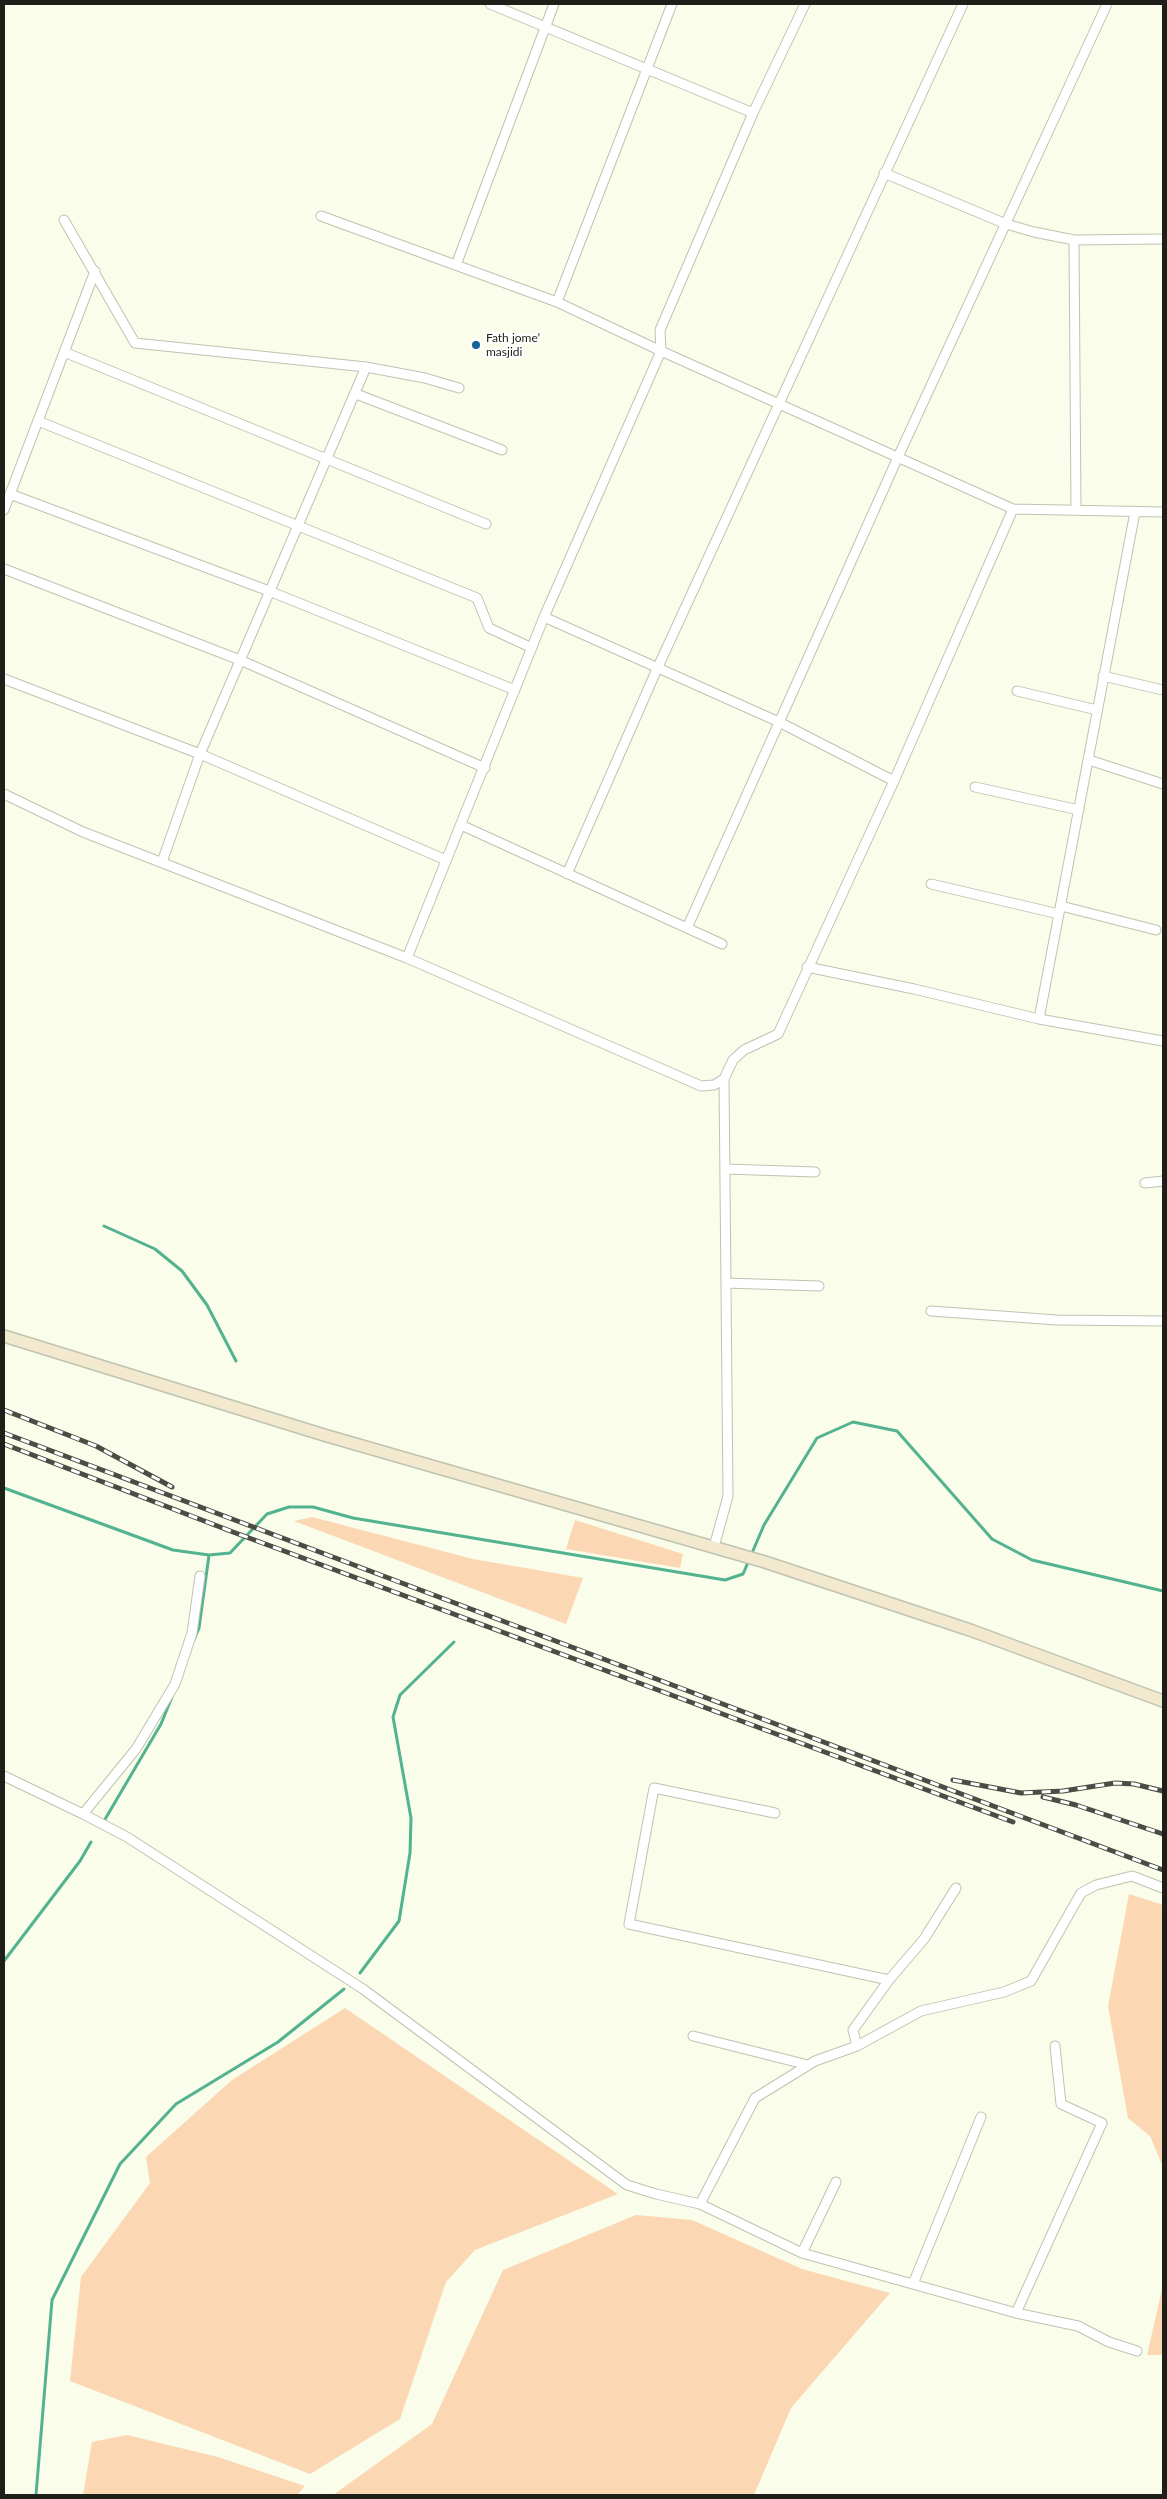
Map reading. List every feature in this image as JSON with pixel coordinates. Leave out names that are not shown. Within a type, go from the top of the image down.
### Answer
[{"type":"main road","points":[[4,1336],[343,1440],[765,1562],[970,1630],[1163,1701]]},
{"type":"street","points":[[490,4],[753,112]]},
{"type":"street","points":[[456,265],[554,4]]},
{"type":"street","points":[[557,302],[672,4]]},
{"type":"street","points":[[407,958],[485,768],[544,617],[661,351],[660,330],[753,112],[805,4]]},
{"type":"street","points":[[567,874],[657,669],[963,4]]},
{"type":"street","points":[[687,928],[898,457],[1107,4]]},
{"type":"street","points":[[884,173],[1006,224],[1074,240],[1163,239]]},
{"type":"street","points":[[320,216],[557,302],[779,405],[1013,509],[1163,512]]},
{"type":"street","points":[[64,220],[95,271],[135,344],[366,367],[425,378],[459,388]]},
{"type":"street","points":[[1074,240],[1076,510]]},
{"type":"street","points":[[4,510],[95,271]]},
{"type":"street","points":[[64,352],[486,524]]},
{"type":"street","points":[[162,862],[200,754],[366,367]]},
{"type":"street","points":[[356,394],[502,450]]},
{"type":"street","points":[[38,421],[477,598],[489,628],[532,648]]},
{"type":"street","points":[[10,494],[269,591],[515,690]]},
{"type":"street","points":[[714,1547],[728,1496],[724,1079],[733,1060],[744,1050],[778,1034],[807,967],[894,781],[1013,509]]},
{"type":"street","points":[[1040,1019],[1135,512]]},
{"type":"street","points":[[4,569],[240,660],[485,768]]},
{"type":"street","points":[[544,617],[779,722],[894,781]]},
{"type":"street","points":[[1103,676],[1163,690]]},
{"type":"street","points":[[4,679],[200,754],[446,860]]},
{"type":"street","points":[[1017,691],[1097,710]]},
{"type":"street","points":[[1088,760],[1163,784]]},
{"type":"street","points":[[975,787],[1079,810]]},
{"type":"street","points":[[4,794],[83,832],[407,958],[701,1086],[714,1085],[724,1079]]},
{"type":"street","points":[[461,825],[722,944]]},
{"type":"street","points":[[931,884],[1156,930]]},
{"type":"street","points":[[807,967],[914,989],[1040,1019],[1163,1041]]},
{"type":"street","points":[[725,1169],[816,1172]]},
{"type":"street","points":[[1146,1184],[1163,1181]]},
{"type":"street","points":[[726,1283],[818,1286]]},
{"type":"street","points":[[931,1311],[1057,1320],[1163,1321]]},
{"type":"street","points":[[83,1814],[136,1749],[175,1684],[192,1633],[200,1576]]},
{"type":"street","points":[[4,1776],[83,1814],[127,1838],[363,1989],[627,2185],[700,2204],[802,2252],[1016,2313],[1078,2326],[1109,2342],[1137,2351]]},
{"type":"street","points":[[775,1812],[654,1788],[629,1924],[889,1980]]},
{"type":"street","points":[[700,2204],[755,2098],[808,2065],[857,2046],[921,2012],[1004,1992],[1031,1981],[1081,1893],[1096,1885],[1132,1876],[1163,1888]]},
{"type":"street","points":[[857,2046],[853,2030],[889,1980],[924,1939],[956,1888]]},
{"type":"street","points":[[693,2036],[808,2065]]},
{"type":"street","points":[[1016,2313],[1102,2122],[1061,2104],[1055,2046]]},
{"type":"street","points":[[913,2284],[982,2117]]},
{"type":"street","points":[[802,2252],[836,2182]]},
{"type":"shaded area","points":[[312,1517],[473,1559],[583,1578],[566,1624],[294,1521]]},
{"type":"shaded area","points":[[575,1520],[683,1554],[680,1568],[566,1549]]},
{"type":"shaded area","points":[[1129,1894],[1163,1905],[1163,2167],[1150,2136],[1128,2118],[1108,2006]]},
{"type":"shaded area","points":[[345,2008],[618,2194],[475,2250],[446,2282],[400,2419],[310,2474],[70,2381],[81,2277],[150,2183],[146,2157],[232,2080]]},
{"type":"shaded area","points":[[636,2215],[692,2220],[802,2269],[890,2293],[791,2408],[754,2495],[333,2495],[432,2424],[503,2270]]},
{"type":"shaded area","points":[[1163,2285],[1163,2355],[1147,2355]]},
{"type":"shaded area","points":[[127,2435],[218,2457],[305,2486],[297,2495],[83,2495],[92,2442]]},
{"type":"waterway","points":[[104,1226],[155,1249],[182,1271],[207,1305],[236,1361]]},
{"type":"waterway","points":[[4,1488],[173,1550],[209,1555],[230,1553],[267,1514],[289,1507],[313,1507],[353,1518],[725,1580],[743,1574],[764,1525],[817,1438],[853,1422],[897,1431],[992,1539],[1032,1560],[1163,1591]]},
{"type":"waterway","points":[[194,1640],[199,1628],[209,1555]]},
{"type":"waterway","points":[[360,1973],[399,1921],[410,1853],[411,1818],[393,1717],[400,1695],[454,1642]]},
{"type":"waterway","points":[[104,1821],[161,1724],[172,1697]]},
{"type":"waterway","points":[[4,1961],[80,1861],[91,1842]]},
{"type":"waterway","points":[[36,2495],[52,2300],[120,2164],[176,2104],[278,2042],[344,1989]]},
{"type":"railway","points":[[4,1410],[96,1446],[172,1487]]},
{"type":"railway","points":[[4,1433],[1163,1870]]},
{"type":"railway","points":[[4,1444],[233,1532],[1013,1822]]},
{"type":"railway","points":[[953,1780],[1021,1793],[1063,1791],[1115,1783],[1134,1784],[1163,1791]]},
{"type":"railway","points":[[1043,1797],[1076,1805],[1163,1834]]},
{"type":"place","name":"Fath jome’ masjidi","points":[[476,345]]}]
